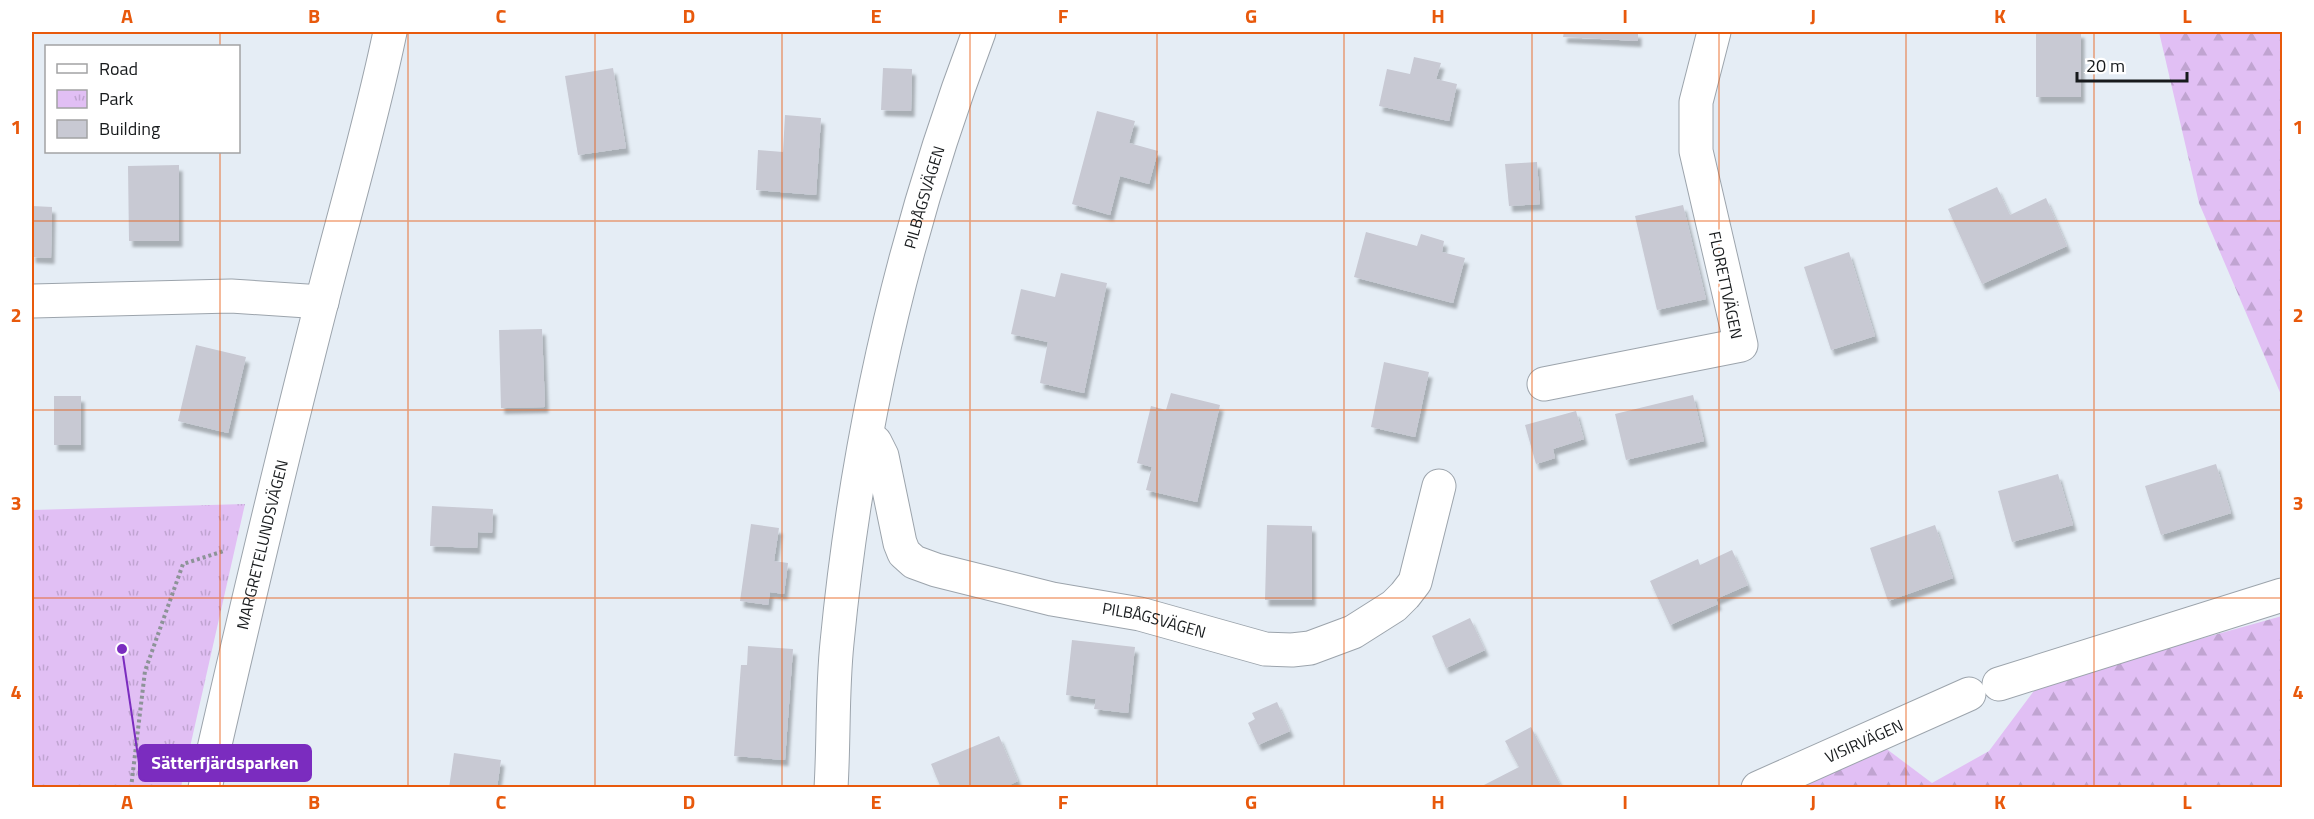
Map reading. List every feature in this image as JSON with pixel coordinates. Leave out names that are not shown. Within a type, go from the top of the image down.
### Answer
[{"type":"street","name":"MARGRETELUNDSVÄGEN","points":[[205,788],[262,539],[376,100],[390,32]]},
{"type":"street","name":"PILBÅGSVÄGEN","points":[[831,788],[837,645],[849,542],[876,384],[933,160],[979,32]]},
{"type":"street","name":"FLORETTVÄGEN","points":[[1544,384],[1741,345],[1696,151],[1696,102],[1714,32]]},
{"type":"street","points":[[33,301],[231,296],[322,302]]},
{"type":"street","name":"PILBÅGSVÄGEN","points":[[867,436],[876,442],[882,456],[900,543],[904,553],[914,562],[990,585],[1140,615],[1265,649],[1310,648],[1353,632],[1394,606],[1415,582],[1439,486]]},
{"type":"street","points":[[1999,684],[2283,595]]},
{"type":"street","name":"VISIRVÄGEN","points":[[1758,788],[1969,694]]},
{"type":"path","points":[[131,788],[145,671],[183,564],[262,539]]},
{"type":"green space","points":[[2159,32],[2282,32],[2282,397],[2199,203]]},
{"type":"green space","points":[[245,504],[181,787],[32,787],[32,510]]},
{"type":"green space","points":[[2282,616],[2282,787],[1796,788],[1880,744],[1932,783],[1989,751],[2039,684]]},
{"type":"building","points":[[1564,32],[1638,32],[1638,41],[1563,37]]},
{"type":"building","points":[[2036,32],[2081,32],[2081,97],[2036,97]]},
{"type":"building","points":[[1414,57],[1441,63],[1436,79],[1457,84],[1449,121],[1379,106],[1387,69],[1410,74]]},
{"type":"building","points":[[613,68],[626,148],[578,155],[565,76]]},
{"type":"building","points":[[883,68],[912,69],[911,111],[881,110]]},
{"type":"building","points":[[1097,111],[1135,121],[1129,143],[1158,151],[1149,184],[1120,176],[1110,215],[1072,204]]},
{"type":"building","points":[[785,115],[821,118],[816,195],[756,190],[758,150],[783,152]]},
{"type":"building","points":[[1537,162],[1540,204],[1509,206],[1505,164]]},
{"type":"building","points":[[179,165],[179,241],[129,241],[128,166]]},
{"type":"building","points":[[1997,187],[2010,215],[2046,198],[2067,246],[1982,284],[1948,209]]},
{"type":"building","points":[[1683,205],[1706,299],[1657,310],[1635,216]]},
{"type":"building","points":[[32,206],[52,207],[51,258],[32,257]]},
{"type":"building","points":[[1366,232],[1417,246],[1421,234],[1444,241],[1442,252],[1465,258],[1453,303],[1354,277]]},
{"type":"building","points":[[1849,252],[1875,336],[1831,350],[1804,267]]},
{"type":"building","points":[[1061,273],[1107,283],[1084,393],[1040,383],[1048,342],[1011,334],[1021,289],[1055,297]]},
{"type":"building","points":[[542,329],[545,407],[501,408],[499,330]]},
{"type":"building","points":[[196,345],[246,357],[228,433],[178,421]]},
{"type":"building","points":[[1384,362],[1429,372],[1415,437],[1371,427]]},
{"type":"building","points":[[1171,393],[1220,405],[1197,502],[1146,490],[1152,467],[1137,463],[1151,406],[1166,410]]},
{"type":"building","points":[[1693,395],[1704,441],[1626,460],[1615,414]]},
{"type":"building","points":[[54,396],[81,396],[81,445],[54,445]]},
{"type":"building","points":[[1576,411],[1584,439],[1553,449],[1555,458],[1536,464],[1525,425]]},
{"type":"building","points":[[2216,464],[2231,513],[2161,535],[2145,486]]},
{"type":"building","points":[[2058,474],[2073,525],[2012,542],[1998,491]]},
{"type":"building","points":[[432,506],[493,509],[492,533],[478,532],[477,548],[430,546]]},
{"type":"building","points":[[751,524],[779,528],[774,561],[788,563],[784,594],[770,592],[768,605],[740,601]]},
{"type":"building","points":[[1267,525],[1312,526],[1312,600],[1265,600]]},
{"type":"building","points":[[1935,525],[1953,578],[1888,601],[1870,548]]},
{"type":"building","points":[[1732,550],[1748,585],[1716,599],[1718,604],[1670,625],[1650,581],[1698,559],[1700,565]]},
{"type":"building","points":[[1470,618],[1485,650],[1446,668],[1432,636]]},
{"type":"building","points":[[1072,640],[1135,647],[1128,713],[1094,709],[1096,699],[1066,695]]},
{"type":"building","points":[[748,646],[793,649],[785,760],[734,756],[741,665],[747,665]]},
{"type":"building","points":[[1277,702],[1290,731],[1258,745],[1248,723],[1255,719],[1252,713]]},
{"type":"building","points":[[1531,727],[1562,788],[1483,788],[1482,786],[1519,767],[1505,741]]},
{"type":"building","points":[[999,736],[1018,781],[1003,788],[941,788],[931,764]]},
{"type":"building","points":[[454,753],[501,760],[497,788],[449,788]]},
{"type":"place","name":"Sätterfjärdsparken","points":[[122,649]]}]
